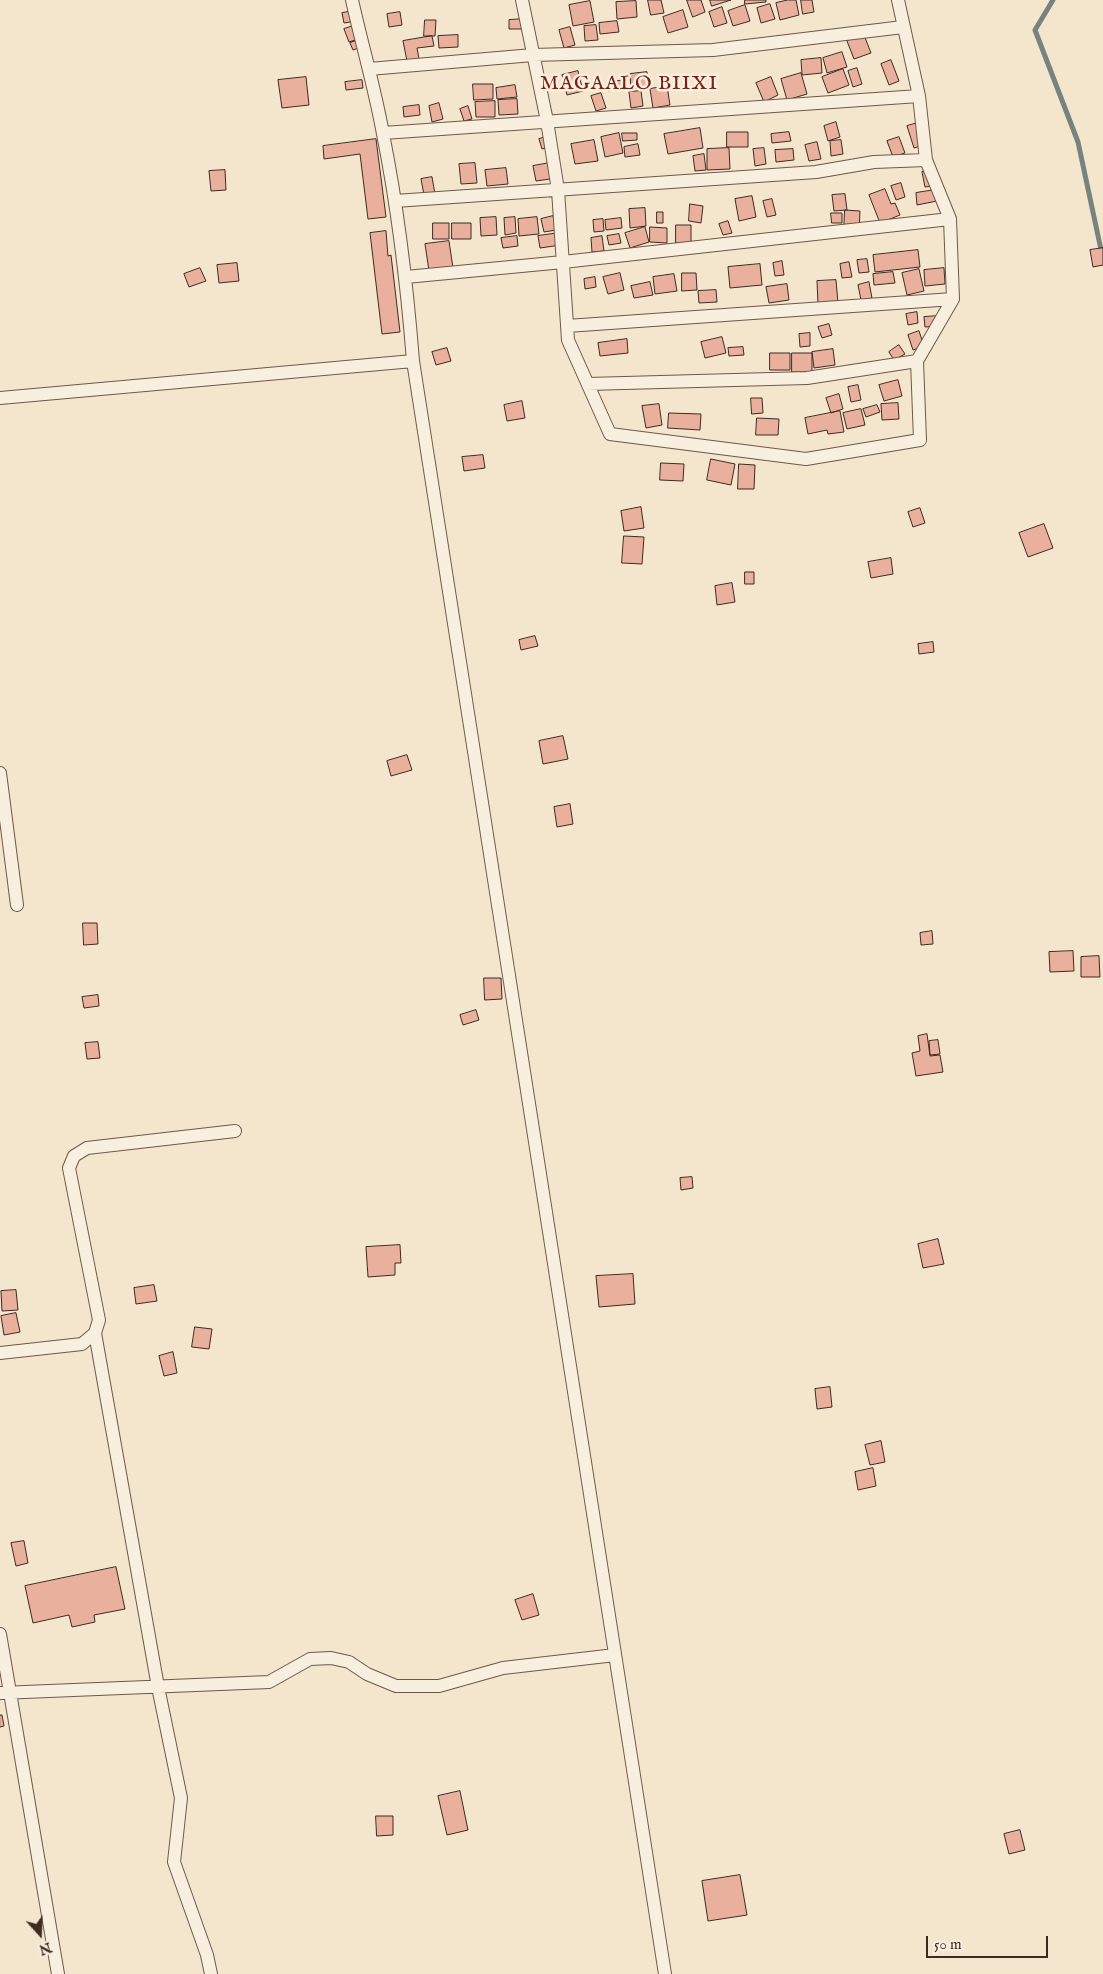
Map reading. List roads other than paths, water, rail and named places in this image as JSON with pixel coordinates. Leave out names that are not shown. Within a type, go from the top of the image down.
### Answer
[{"type":"street","points":[[355,0],[383,133],[395,201],[406,277],[413,361],[664,1974]]},
{"type":"street","points":[[522,0],[547,121],[558,190],[568,340],[610,434],[806,459],[920,440],[917,361],[953,299],[950,220],[926,160],[919,96],[898,0]]},
{"type":"street","points":[[369,69],[532,55],[713,50],[903,27]]},
{"type":"street","points":[[383,133],[919,96]]},
{"type":"street","points":[[395,201],[816,172],[874,162],[926,160]]},
{"type":"street","points":[[406,277],[950,220]]},
{"type":"street","points":[[567,326],[953,299]]},
{"type":"street","points":[[0,398],[413,361]]},
{"type":"street","points":[[588,384],[807,378],[917,361]]},
{"type":"street","points":[[0,773],[17,905]]},
{"type":"street","points":[[211,1974],[208,1955],[174,1862],[181,1798],[158,1687],[95,1333],[99,1320],[69,1168],[74,1156],[87,1148],[234,1131]]},
{"type":"street","points":[[0,1352],[82,1344],[95,1333]]},
{"type":"street","points":[[0,1634],[5,1693],[58,1974]]},
{"type":"street","points":[[5,1693],[269,1682],[310,1659],[332,1658],[349,1662],[366,1674],[396,1686],[439,1686],[504,1668],[615,1655]]},
{"type":"waterway","points":[[1053,0],[1035,30],[1078,142],[1103,259]]},
{"type":"district","name":"MAGAALO BIIXI","points":[[629,85]]}]
